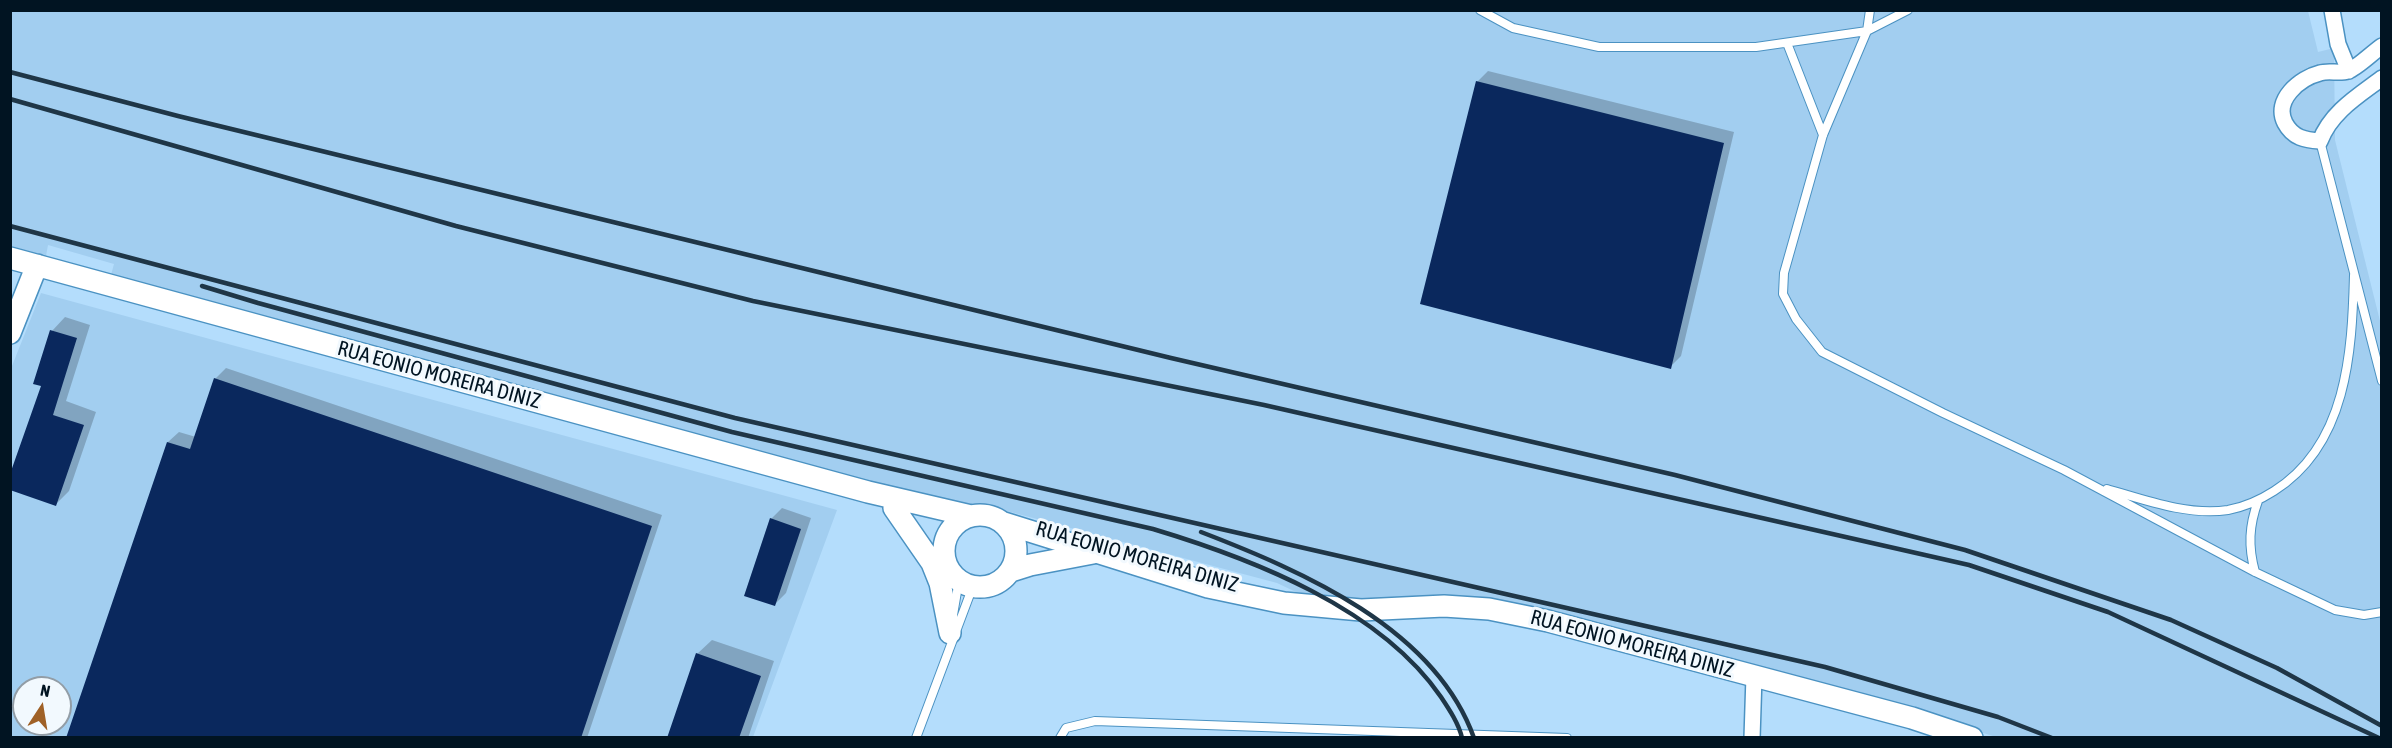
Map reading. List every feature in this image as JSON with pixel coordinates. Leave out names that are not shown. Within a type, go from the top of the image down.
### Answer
[{"type":"main road","name":"RUA EONIO MOREIRA DINIZ","points":[[10,258],[868,492],[988,518],[1102,550],[1208,587],[1284,603],[1361,610],[1444,606],[1489,609],[1548,621],[1912,718],[1972,738]]},
{"type":"main road","points":[[10,333],[37,265]]},
{"type":"main road","name":"RUA EONIO MOREIRA DINIZ","points":[[868,492],[920,520],[938,542],[945,555]]},
{"type":"main road","points":[[894,508],[932,563],[950,633]]},
{"type":"main road","points":[[988,518],[1014,538],[1017,555],[1011,571],[1001,581],[987,586],[966,583],[949,569],[945,555],[946,538],[956,524],[988,518]]},
{"type":"main road","name":"RUA EONIO MOREIRA DINIZ","points":[[1011,571],[1102,550]]},
{"type":"street","points":[[2332,10],[2337,44],[2349,71]]},
{"type":"street","points":[[2382,46],[2349,71],[2322,72],[2305,78],[2289,92],[2283,104],[2284,122],[2294,135],[2303,140],[2320,141],[2326,125],[2341,110],[2382,78]]},
{"type":"street","points":[[1752,738],[1754,676]]},
{"type":"lane","points":[[1480,10],[1513,28],[1599,47],[1756,47],[1867,31],[1908,10]]},
{"type":"lane","points":[[1870,10],[1867,31],[1823,135],[1784,273],[1783,294],[1797,319],[1822,352],[2094,486],[2254,572],[2335,610],[2364,615],[2382,612]]},
{"type":"lane","points":[[1786,43],[1823,135]]},
{"type":"lane","points":[[2320,141],[2382,381]]},
{"type":"lane","points":[[2094,486],[2166,506],[2198,510],[2228,510],[2258,501],[2290,481],[2308,463],[2327,434],[2336,412],[2352,331],[2354,275]]},
{"type":"lane","points":[[2254,572],[2249,536],[2258,501]]},
{"type":"lane","name":"RUA EONIO MOREIRA DINIZ","points":[[1135,554],[1214,576],[1284,603]]},
{"type":"lane","points":[[943,667],[950,633],[966,583]]},
{"type":"lane","points":[[916,738],[943,667],[966,583]]},
{"type":"lane","points":[[1060,738],[1066,728],[1095,721],[1567,738]]},
{"type":"shaded area","points":[[10,11],[2308,11],[2318,52],[2334,48],[2335,140],[2381,325],[2381,737],[1996,737],[1917,712],[1503,603],[1465,596],[1368,602],[1315,601],[1277,583],[988,506],[967,505],[906,491],[111,275],[114,264],[48,245],[46,256],[11,246]]},
{"type":"shaded area","points":[[41,293],[837,510],[753,737],[11,737],[10,371]]},
{"type":"building","points":[[1476,81],[1724,143],[1671,369],[1420,304]]},
{"type":"building","points":[[50,330],[77,338],[53,415],[84,425],[56,506],[10,490],[10,474],[41,386],[33,384]]},
{"type":"building","points":[[214,378],[652,526],[581,738],[66,738],[72,736],[72,720],[167,442],[190,449]]},
{"type":"building","points":[[770,518],[801,529],[775,606],[744,596]]},
{"type":"building","points":[[696,653],[761,676],[739,738],[667,738]]},
{"type":"railway","points":[[10,72],[178,116],[1171,358],[1675,475],[1965,550],[2171,620],[2277,668],[2382,726]]},
{"type":"railway","points":[[10,99],[456,226],[753,301],[1264,405],[1969,565],[2108,612],[2379,738]]},
{"type":"railway","points":[[10,226],[735,418],[1825,667],[1998,717],[2052,738]]},
{"type":"railway","points":[[202,286],[732,432],[1153,529],[1232,555],[1312,591],[1384,637],[1415,665],[1441,697],[1456,722],[1462,738]]},
{"type":"railway","points":[[1201,532],[1281,565],[1321,585],[1361,608],[1397,635],[1429,665],[1455,699],[1474,738]]}]
